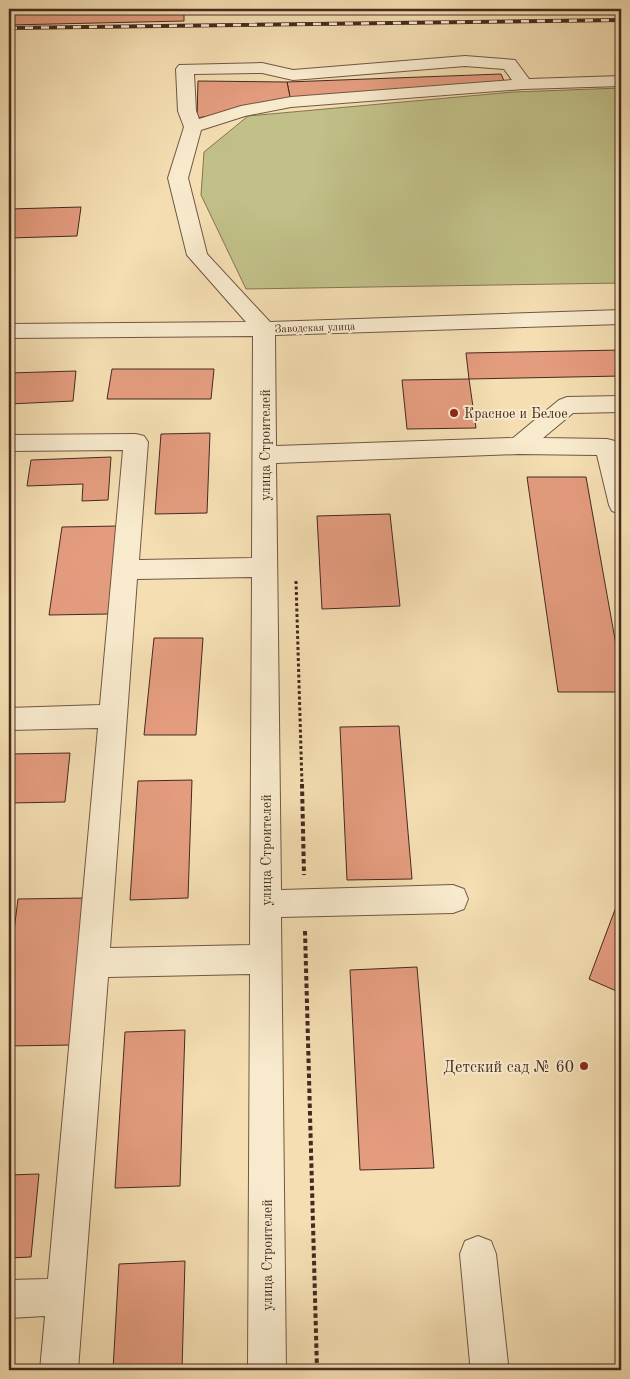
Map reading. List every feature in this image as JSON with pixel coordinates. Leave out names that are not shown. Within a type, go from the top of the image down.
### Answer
[{"type":"street","points":[[264,329],[197,255],[178,178],[193,127],[187,111],[185,69],[262,68],[293,75],[464,61],[509,64],[524,84]]},
{"type":"street","points":[[193,127],[241,111],[291,102],[524,84],[621,81]]},
{"type":"street","name":"Заводская улица","points":[[9,331],[264,329],[621,317]]},
{"type":"street","name":"улица Строителей","points":[[264,329],[267,1370]]},
{"type":"street","points":[[519,446],[567,405],[621,404]]},
{"type":"street","points":[[9,443],[136,442],[59,1370]]},
{"type":"street","points":[[265,455],[519,446],[607,446],[621,505]]},
{"type":"street","points":[[125,570],[265,567]]},
{"type":"street","points":[[9,718],[113,716]]},
{"type":"street","points":[[266,904],[454,899]]},
{"type":"street","points":[[92,963],[266,959]]},
{"type":"street","points":[[478,1254],[489,1364],[486,1370]]},
{"type":"street","points":[[9,1299],[65,1297]]},
{"type":"shaded area","points":[[621,88],[621,283],[246,289],[201,195],[204,152],[248,116],[513,92]]},
{"type":"building","points":[[9,9],[184,9],[184,21],[9,25]]},
{"type":"building","points":[[501,74],[505,83],[291,102],[287,82]]},
{"type":"building","points":[[198,81],[287,82],[291,102],[197,118]]},
{"type":"building","points":[[81,207],[77,236],[9,238],[9,209]]},
{"type":"building","points":[[621,350],[621,376],[469,379],[466,353]]},
{"type":"building","points":[[112,369],[214,369],[211,399],[107,399]]},
{"type":"building","points":[[76,371],[73,401],[9,404],[9,373]]},
{"type":"building","points":[[469,379],[476,428],[407,429],[402,380]]},
{"type":"building","points":[[210,433],[207,513],[155,514],[161,434]]},
{"type":"building","points":[[111,457],[108,500],[82,501],[83,484],[27,486],[31,460]]},
{"type":"building","points":[[527,477],[586,477],[621,673],[621,692],[558,692]]},
{"type":"building","points":[[390,514],[400,606],[322,609],[317,516]]},
{"type":"building","points":[[118,526],[108,614],[49,615],[62,527]]},
{"type":"building","points":[[154,638],[203,638],[196,735],[144,735]]},
{"type":"building","points":[[399,726],[412,879],[347,880],[340,727]]},
{"type":"building","points":[[70,753],[65,802],[9,803],[9,754]]},
{"type":"building","points":[[192,780],[188,898],[130,900],[138,781]]},
{"type":"building","points":[[86,898],[73,1045],[9,1046],[9,970],[18,899]]},
{"type":"building","points":[[619,899],[621,900],[621,993],[589,979]]},
{"type":"building","points":[[417,967],[434,1168],[360,1170],[350,970]]},
{"type":"building","points":[[185,1030],[180,1186],[115,1188],[125,1032]]},
{"type":"building","points":[[39,1174],[31,1257],[9,1258],[9,1175]]},
{"type":"building","points":[[185,1261],[182,1370],[113,1370],[119,1264]]},
{"type":"railway","points":[[9,28],[621,20]]},
{"type":"place","name":"Красное и Белое","points":[[454,413]]},
{"type":"place","name":"Детский сад № 60","points":[[584,1066]]}]
